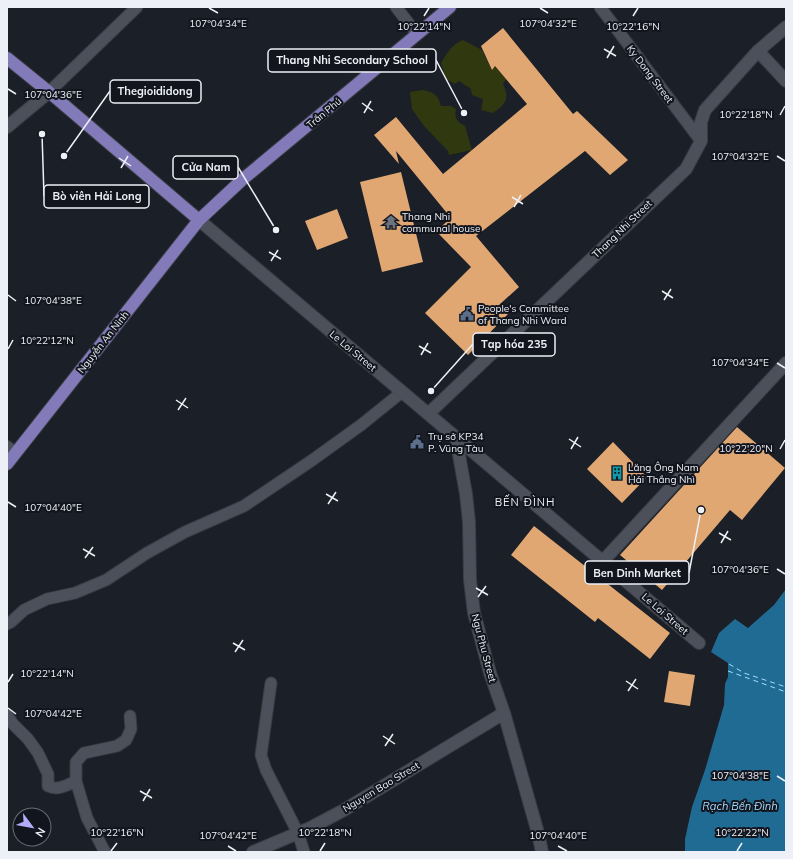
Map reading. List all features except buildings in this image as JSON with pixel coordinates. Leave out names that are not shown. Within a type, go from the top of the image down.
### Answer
[{"type":"main road","name":"Trần Phú","points":[[199,220],[243,180],[450,7]]},
{"type":"main road","name":"Le Loi Street","points":[[7,58],[199,220]]},
{"type":"main road","name":"Nguyễn An Ninh","points":[[7,464],[11,450],[199,220]]},
{"type":"street","name":"Thang Nhi Street","points":[[428,414],[686,168],[701,142],[701,122],[706,110],[758,52],[786,27]]},
{"type":"street","points":[[758,52],[786,81]]},
{"type":"street","points":[[7,127],[49,92]]},
{"type":"street","name":"Le Loi Street","points":[[199,220],[603,561],[699,644]]},
{"type":"street","points":[[603,561],[786,363]]},
{"type":"street","name":"Ngu Phu Street","points":[[456,438],[466,494],[469,522],[470,580],[474,613],[490,673],[504,713],[542,852]]},
{"type":"street","name":"Nguyen Bao Street","points":[[253,852],[310,828],[344,810],[504,713]]},
{"type":"lane","points":[[49,92],[137,7]]},
{"type":"lane","points":[[396,7],[417,34]]},
{"type":"lane","name":"Ky Dong Street","points":[[600,7],[701,142]]},
{"type":"lane","points":[[7,624],[24,610],[47,599],[75,593],[106,580],[147,553],[185,532],[244,506],[361,426],[402,392]]},
{"type":"lane","points":[[271,683],[261,755],[266,770],[298,833],[304,852]]},
{"type":"lane","points":[[7,715],[13,724],[28,739],[38,754],[48,774],[48,786],[53,789],[60,788],[76,781]]},
{"type":"lane","points":[[105,852],[86,818],[76,781],[76,762],[84,753],[117,746],[126,740],[131,729],[130,716]]},
{"type":"green space","points":[[463,40],[482,50],[492,70],[495,66],[506,79],[503,84],[506,94],[506,101],[493,113],[481,110],[483,99],[472,95],[471,89],[459,81],[455,84],[446,79],[441,63],[453,46]]},
{"type":"green space","points":[[423,90],[435,95],[441,106],[451,106],[456,109],[455,115],[458,121],[465,126],[472,150],[449,155],[448,151],[424,126],[412,109],[410,92]]},
{"type":"water","name":"Rạch Bến Đình","points":[[786,589],[786,852],[685,852],[685,839],[692,807],[705,770],[724,705],[725,684],[728,677],[728,663],[711,652],[719,633],[735,619],[748,628],[774,605]]},
{"type":"ferry route","points":[[729,664],[744,673],[786,687]]},
{"type":"ferry route","points":[[728,671],[786,692]]},
{"type":"place","name":"Thang Nhi Secondary School","points":[[464,113]]},
{"type":"place","name":"Bò viên Hải Long","points":[[42,134]]},
{"type":"place","name":"Thegioididong","points":[[64,156]]},
{"type":"place","name":"Thang Nhi communal house","points":[[391,222]]},
{"type":"place","name":"Cửa Nam","points":[[276,230]]},
{"type":"place","name":"People's Committee of Thang Nhi Ward","points":[[467,314]]},
{"type":"place","name":"Tạp hóa 235","points":[[431,391]]},
{"type":"place","name":"Trụ sở KP34 P. Vũng Tàu","points":[[417,442]]},
{"type":"place","name":"Lăng Ông Nam Hải Thắng Nhì","points":[[617,473]]},
{"type":"place","name":"Ben Dinh Market","points":[[701,510]]},
{"type":"district","name":"BẾN ĐÌNH","points":[[525,502]]}]
